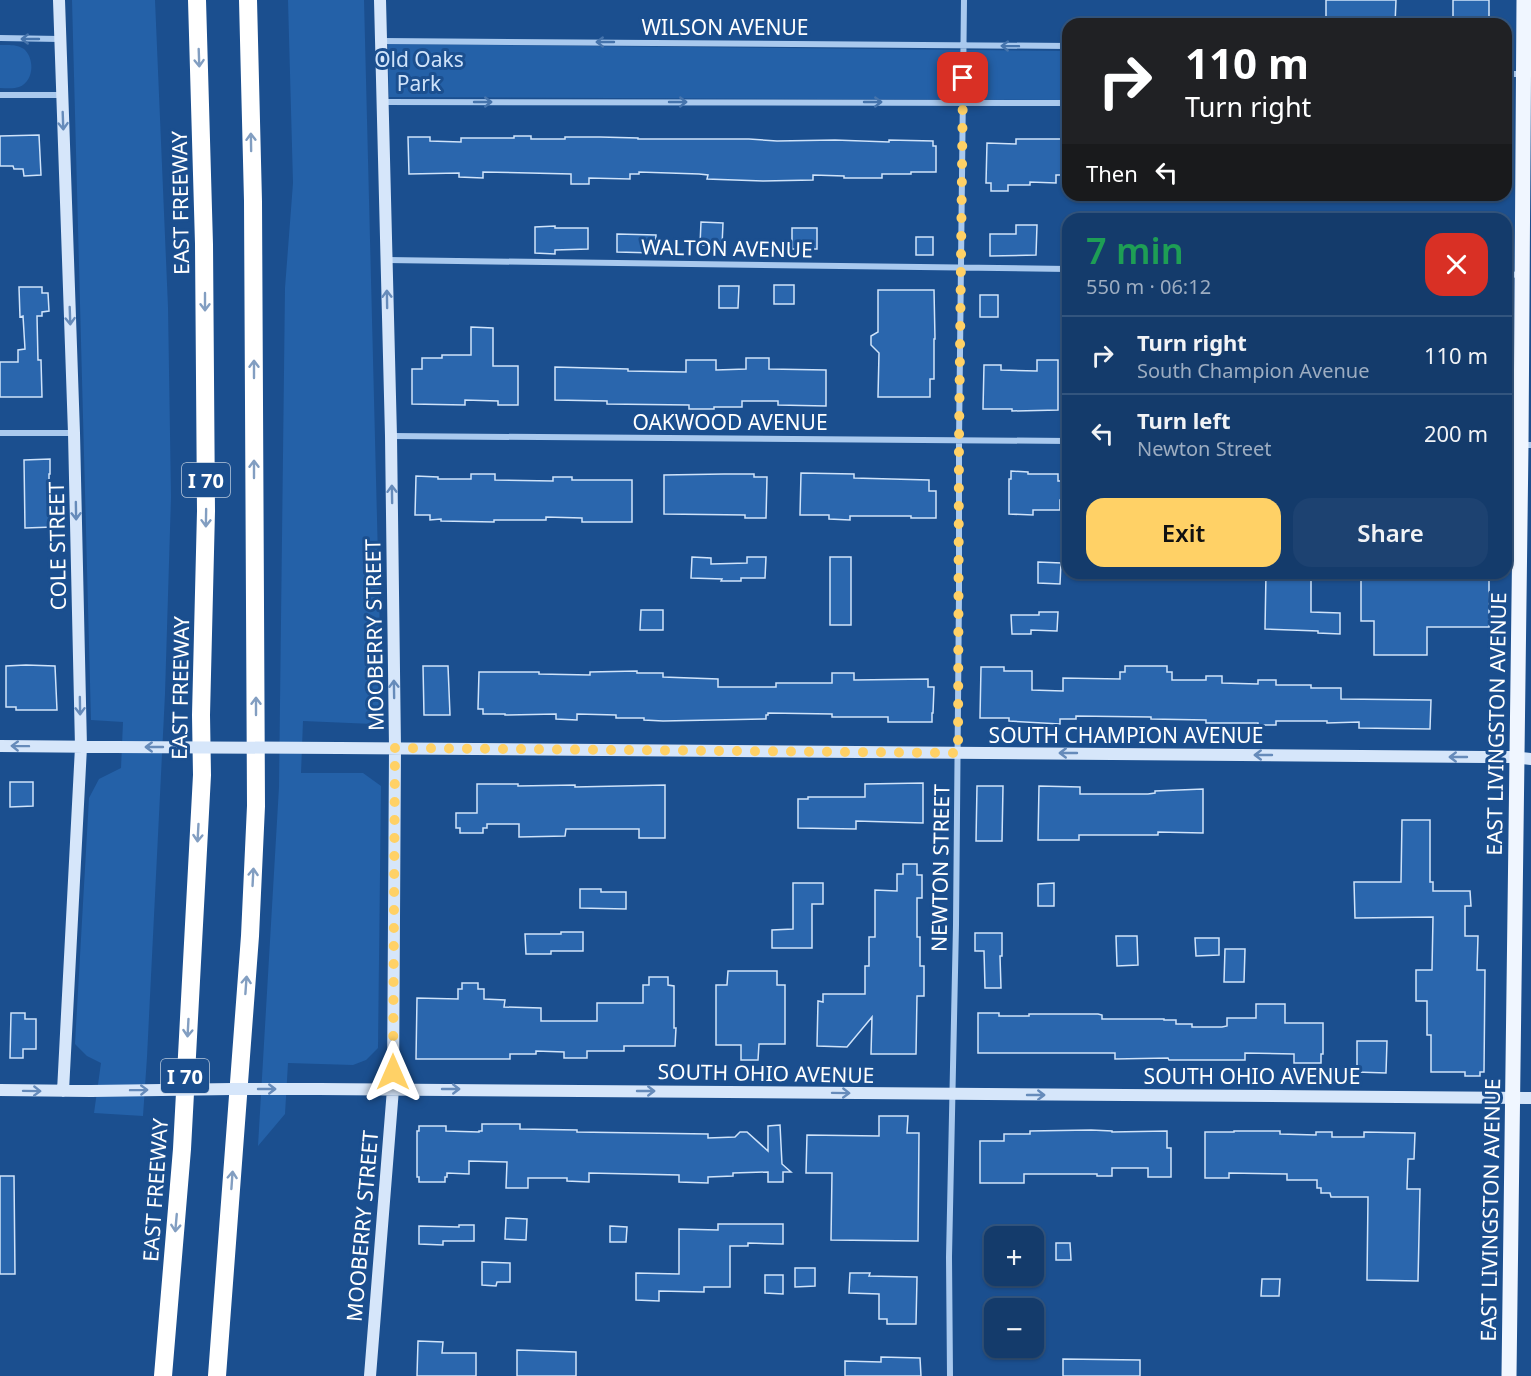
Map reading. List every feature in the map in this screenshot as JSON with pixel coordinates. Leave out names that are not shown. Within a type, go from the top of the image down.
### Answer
[{"type":"highway","name":"EAST FREEWAY","points":[[163,1376],[182,1149],[201,775],[206,499],[204,244],[197,0]]},
{"type":"highway","name":"I 70","points":[[217,1376],[249,947],[256,806],[253,201],[248,0]]},
{"type":"highway","points":[[212,1376],[221,1322]]},
{"type":"main road","name":"EAST LIVINGSTON AVENUE","points":[[1509,1376],[1513,1098],[1524,759],[1519,445],[1527,74],[1524,0]]},
{"type":"street","name":"COLE STREET","points":[[59,0],[74,434],[81,747],[63,1091]]},
{"type":"street","name":"MOOBERRY STREET","points":[[370,1376],[393,1089],[395,748],[391,436],[380,0]]},
{"type":"street","name":"NEWTON STREET","points":[[950,1376],[949,1257],[956,925],[964,0]]},
{"type":"street","points":[[0,38],[60,39]]},
{"type":"street","name":"WILSON AVENUE","points":[[381,41],[1062,46]]},
{"type":"street","points":[[0,95],[62,95]]},
{"type":"street","points":[[383,102],[1062,103]]},
{"type":"street","name":"WALTON AVENUE","points":[[386,260],[1062,269]]},
{"type":"street","points":[[1512,274],[1522,275]]},
{"type":"street","points":[[0,433],[74,434]]},
{"type":"street","name":"OAKWOOD AVENUE","points":[[391,436],[1062,441]]},
{"type":"street","name":"SOUTH CHAMPION AVENUE","points":[[0,746],[1524,759]]},
{"type":"street","name":"SOUTH OHIO AVENUE","points":[[0,1090],[393,1089],[1531,1098]]},
{"type":"green space","points":[[72,0],[155,0],[168,307],[171,497],[165,694],[143,1116],[94,1113],[101,1063],[87,1056],[75,1044],[89,798],[99,779],[121,768],[123,722],[91,720]]},
{"type":"green space","points":[[288,0],[364,0],[382,718],[373,724],[303,721],[301,773],[363,773],[381,786],[378,1048],[366,1060],[353,1065],[288,1063],[285,1114],[258,1146],[279,787],[285,288],[293,183]]},
{"type":"green space","name":"Old Oaks Park","points":[[388,44],[1062,51],[1062,100],[389,97]]},
{"type":"green space","points":[[0,45],[21,47],[28,53],[31,64],[30,75],[28,80],[19,87],[0,88]]},
{"type":"building","points":[[1326,0],[1396,0],[1395,18],[1326,18]]},
{"type":"building","points":[[1453,0],[1489,0],[1489,18],[1453,18]]},
{"type":"building","points":[[39,135],[41,175],[24,176],[23,169],[0,166],[0,136]]},
{"type":"building","points":[[514,136],[531,136],[531,139],[600,137],[777,141],[933,141],[933,146],[936,146],[936,172],[882,174],[882,178],[813,175],[813,180],[763,181],[707,179],[708,175],[699,174],[639,172],[639,174],[630,174],[630,179],[589,178],[589,184],[571,184],[571,174],[483,172],[483,178],[459,177],[459,173],[409,174],[408,137],[430,137],[430,141],[461,142],[461,138],[514,138]]},
{"type":"building","points":[[1016,139],[1062,139],[1062,175],[1056,175],[1056,183],[1030,182],[1030,185],[1008,185],[1008,191],[991,191],[991,183],[986,183],[987,143],[1016,144]]},
{"type":"building","points":[[701,222],[723,223],[722,246],[700,245]]},
{"type":"building","points":[[1016,225],[1037,225],[1036,255],[990,256],[990,234],[1016,234]]},
{"type":"building","points":[[555,226],[555,228],[588,228],[588,249],[555,250],[555,254],[535,253],[535,227]]},
{"type":"building","points":[[792,228],[817,228],[817,249],[792,249]]},
{"type":"building","points":[[617,234],[656,235],[655,253],[617,252]]},
{"type":"building","points":[[916,237],[933,237],[933,255],[916,255]]},
{"type":"building","points":[[774,285],[794,285],[794,304],[774,304]]},
{"type":"building","points":[[719,286],[739,286],[738,308],[719,308]]},
{"type":"building","points":[[19,287],[42,287],[42,293],[48,293],[49,311],[42,312],[42,316],[37,316],[42,397],[0,397],[0,362],[18,362],[18,350],[25,349],[23,316],[20,317]]},
{"type":"building","points":[[878,290],[934,290],[934,379],[930,379],[930,397],[878,397],[879,353],[871,345],[871,336],[878,332]]},
{"type":"building","points":[[980,295],[998,295],[998,317],[980,317]]},
{"type":"building","points":[[471,327],[493,328],[493,366],[518,366],[518,405],[498,405],[498,401],[465,400],[465,405],[412,404],[412,369],[422,369],[422,358],[471,355]]},
{"type":"building","points":[[746,358],[769,358],[769,369],[826,370],[826,406],[778,405],[778,401],[742,401],[742,407],[689,409],[689,405],[607,404],[607,401],[555,400],[555,367],[686,372],[686,360],[716,360],[716,370],[746,369]]},
{"type":"building","points":[[1037,360],[1058,360],[1058,410],[983,409],[984,365],[1001,365],[1001,370],[1037,371]]},
{"type":"building","points":[[50,459],[49,512],[53,512],[53,527],[25,528],[24,460]]},
{"type":"building","points":[[1011,471],[1028,472],[1028,474],[1058,474],[1058,481],[1062,481],[1060,510],[1033,510],[1033,515],[1009,514],[1009,479],[1011,479]]},
{"type":"building","points":[[801,473],[854,474],[854,478],[929,480],[929,491],[936,491],[936,518],[850,516],[850,520],[829,519],[829,515],[800,515]]},
{"type":"building","points":[[471,474],[495,474],[495,480],[553,481],[553,477],[572,477],[572,480],[632,480],[632,522],[582,522],[582,518],[546,517],[546,520],[494,520],[494,522],[441,521],[441,519],[430,520],[430,515],[415,515],[416,476],[471,479]]},
{"type":"building","points":[[754,474],[754,477],[767,477],[766,518],[745,518],[745,515],[664,514],[664,475]]},
{"type":"building","points":[[692,557],[711,558],[711,564],[747,563],[747,557],[766,557],[765,578],[721,581],[722,579],[691,578]]},
{"type":"building","points":[[830,557],[851,557],[851,625],[830,625]]},
{"type":"building","points":[[1038,562],[1061,563],[1060,584],[1038,583]]},
{"type":"building","points":[[1266,579],[1311,579],[1311,612],[1340,613],[1340,634],[1265,629]]},
{"type":"building","points":[[1361,579],[1489,579],[1489,627],[1427,627],[1427,655],[1374,655],[1374,621],[1361,621]]},
{"type":"building","points":[[641,610],[663,610],[663,630],[640,630]]},
{"type":"building","points":[[1039,612],[1058,612],[1057,631],[1031,630],[1031,634],[1012,634],[1011,615],[1039,615]]},
{"type":"building","points":[[6,666],[55,666],[57,710],[16,710],[16,707],[6,707]]},
{"type":"building","points":[[423,666],[448,666],[450,715],[424,715]]},
{"type":"building","points":[[1125,666],[1167,666],[1167,672],[1172,672],[1172,680],[1206,680],[1206,676],[1222,676],[1222,683],[1258,684],[1258,680],[1276,680],[1276,685],[1341,688],[1341,699],[1431,700],[1430,729],[1359,728],[1359,722],[1327,723],[1327,721],[1276,721],[1276,725],[1258,725],[1258,723],[1206,723],[1206,720],[1151,719],[1151,717],[1076,716],[1076,719],[1060,719],[1060,724],[1009,721],[1009,718],[980,718],[981,667],[1004,667],[1004,671],[1032,671],[1032,690],[1063,691],[1063,678],[1120,679],[1120,672],[1125,672]]},
{"type":"building","points":[[637,671],[637,673],[663,673],[663,677],[718,679],[718,687],[776,687],[776,683],[832,683],[832,673],[854,673],[854,680],[928,679],[928,687],[934,687],[932,722],[888,722],[888,717],[832,717],[832,714],[768,713],[766,719],[663,721],[616,718],[616,715],[577,714],[577,720],[556,719],[556,714],[483,714],[483,709],[478,709],[479,672],[590,675],[590,672]]},
{"type":"building","points":[[10,782],[33,782],[33,806],[10,807]]},
{"type":"building","points":[[923,783],[923,823],[856,821],[856,829],[798,828],[798,799],[865,797],[865,784]]},
{"type":"building","points":[[477,784],[575,785],[575,787],[665,785],[665,838],[639,838],[639,829],[566,829],[565,836],[519,837],[519,824],[487,824],[487,828],[483,828],[483,833],[460,833],[460,828],[456,828],[456,813],[477,813]]},
{"type":"building","points":[[977,786],[1003,786],[1002,841],[976,841]]},
{"type":"building","points":[[1039,786],[1080,787],[1080,794],[1148,794],[1155,793],[1155,791],[1203,789],[1203,833],[1079,835],[1079,840],[1038,840]]},
{"type":"building","points":[[1402,820],[1430,820],[1430,882],[1433,882],[1433,891],[1470,891],[1471,906],[1465,906],[1465,936],[1478,936],[1477,970],[1485,970],[1484,1072],[1480,1072],[1480,1076],[1465,1076],[1465,1072],[1431,1072],[1431,1035],[1427,1035],[1427,1001],[1416,1001],[1416,970],[1432,970],[1433,917],[1355,918],[1354,882],[1401,882]]},
{"type":"building","points":[[903,864],[917,864],[917,875],[922,875],[922,898],[917,898],[917,937],[920,937],[920,966],[924,966],[924,996],[917,996],[916,1054],[871,1054],[872,1017],[847,1047],[817,1046],[818,1001],[823,1002],[823,994],[865,994],[865,966],[869,966],[869,937],[875,937],[875,890],[897,891],[897,874],[903,874]]},
{"type":"building","points":[[793,883],[823,883],[823,904],[812,904],[812,948],[772,948],[772,930],[793,929]]},
{"type":"building","points":[[1054,883],[1054,906],[1038,906],[1038,884]]},
{"type":"building","points":[[580,889],[626,892],[626,909],[580,908]]},
{"type":"building","points":[[561,932],[583,932],[583,951],[526,954],[525,934],[561,934]]},
{"type":"building","points":[[975,933],[1002,933],[1001,988],[985,988],[984,951],[975,951]]},
{"type":"building","points":[[1116,936],[1137,936],[1138,965],[1117,966]]},
{"type":"building","points":[[1195,938],[1219,938],[1219,955],[1196,956]]},
{"type":"building","points":[[1225,949],[1245,949],[1244,982],[1224,982]]},
{"type":"building","points":[[728,971],[777,971],[777,985],[785,985],[785,1044],[759,1044],[758,1060],[741,1060],[741,1045],[716,1045],[716,985],[727,985]]},
{"type":"building","points":[[649,977],[668,977],[668,985],[674,986],[675,1046],[624,1046],[624,1051],[587,1051],[587,1058],[564,1058],[564,1052],[536,1051],[536,1054],[510,1054],[510,1059],[416,1059],[417,998],[458,999],[458,989],[462,989],[462,983],[478,983],[478,989],[484,989],[484,999],[505,1000],[504,1007],[541,1008],[541,1021],[597,1021],[597,1003],[643,1003],[643,985],[649,985]]},
{"type":"building","points":[[1256,1004],[1285,1004],[1285,1023],[1323,1023],[1321,1063],[1294,1063],[1294,1054],[1245,1053],[1245,1060],[1169,1060],[1168,1058],[1115,1059],[1115,1053],[978,1053],[978,1013],[999,1013],[999,1016],[1098,1014],[1102,1015],[1102,1019],[1164,1019],[1176,1020],[1176,1024],[1192,1024],[1192,1027],[1222,1027],[1227,1026],[1227,1018],[1256,1018]]},
{"type":"building","points":[[11,1013],[25,1013],[25,1019],[36,1019],[36,1049],[23,1049],[23,1058],[10,1058]]},
{"type":"building","points":[[1357,1041],[1387,1041],[1386,1073],[1357,1072]]},
{"type":"building","points":[[879,1116],[908,1116],[907,1133],[919,1133],[918,1241],[831,1240],[832,1173],[806,1173],[807,1135],[879,1136]]},
{"type":"building","points":[[482,1124],[520,1124],[520,1129],[577,1130],[577,1132],[708,1134],[708,1138],[735,1137],[740,1132],[747,1132],[768,1151],[768,1126],[780,1125],[782,1164],[791,1172],[783,1172],[783,1182],[768,1182],[768,1172],[733,1173],[733,1176],[708,1177],[708,1183],[679,1182],[679,1175],[589,1173],[589,1182],[567,1181],[567,1178],[528,1178],[528,1188],[506,1188],[507,1162],[469,1161],[469,1174],[447,1173],[445,1182],[419,1182],[419,1177],[417,1177],[417,1131],[419,1131],[419,1126],[446,1126],[446,1131],[479,1132],[482,1131]]},
{"type":"building","points":[[1030,1131],[1167,1131],[1167,1148],[1171,1148],[1171,1177],[1148,1177],[1148,1168],[1112,1168],[1112,1176],[1024,1174],[1024,1183],[980,1183],[980,1141],[1004,1141],[1004,1134],[1030,1134]]},
{"type":"building","points":[[1280,1131],[1280,1134],[1316,1135],[1316,1132],[1332,1132],[1332,1137],[1364,1137],[1364,1132],[1415,1133],[1414,1159],[1408,1159],[1407,1189],[1420,1189],[1418,1281],[1367,1280],[1368,1197],[1331,1197],[1330,1193],[1321,1193],[1321,1188],[1317,1188],[1317,1180],[1287,1180],[1287,1174],[1229,1173],[1229,1178],[1205,1178],[1205,1132]]},
{"type":"building","points":[[0,1176],[14,1176],[15,1274],[0,1274]]},
{"type":"building","points":[[506,1218],[527,1219],[526,1240],[505,1239]]},
{"type":"building","points":[[718,1224],[783,1224],[783,1244],[748,1243],[748,1246],[730,1246],[730,1287],[704,1287],[704,1292],[659,1291],[659,1301],[636,1300],[636,1273],[679,1274],[679,1229],[718,1230]]},
{"type":"building","points":[[459,1225],[474,1225],[474,1241],[443,1241],[443,1245],[419,1244],[419,1226],[459,1227]]},
{"type":"building","points":[[610,1226],[627,1227],[626,1242],[610,1242]]},
{"type":"building","points":[[1056,1243],[1070,1243],[1071,1260],[1056,1260]]},
{"type":"building","points":[[482,1262],[510,1263],[510,1282],[497,1282],[496,1286],[482,1285]]},
{"type":"building","points":[[795,1268],[815,1268],[815,1286],[795,1287]]},
{"type":"building","points":[[850,1273],[870,1273],[869,1276],[917,1277],[916,1324],[887,1324],[887,1319],[879,1319],[879,1294],[849,1293]]},
{"type":"building","points":[[765,1275],[783,1275],[783,1294],[765,1293]]},
{"type":"building","points":[[1262,1279],[1280,1279],[1279,1296],[1261,1296]]},
{"type":"building","points":[[418,1341],[443,1342],[442,1353],[476,1353],[476,1376],[417,1376]]},
{"type":"building","points":[[517,1350],[576,1352],[576,1376],[517,1376]]},
{"type":"building","points":[[881,1357],[920,1358],[921,1376],[845,1376],[845,1361],[881,1362]]},
{"type":"building","points":[[1063,1359],[1140,1360],[1140,1376],[1063,1376]]},
{"type":"route","points":[[393,1072],[395,748],[958,753],[963,78]]}]
